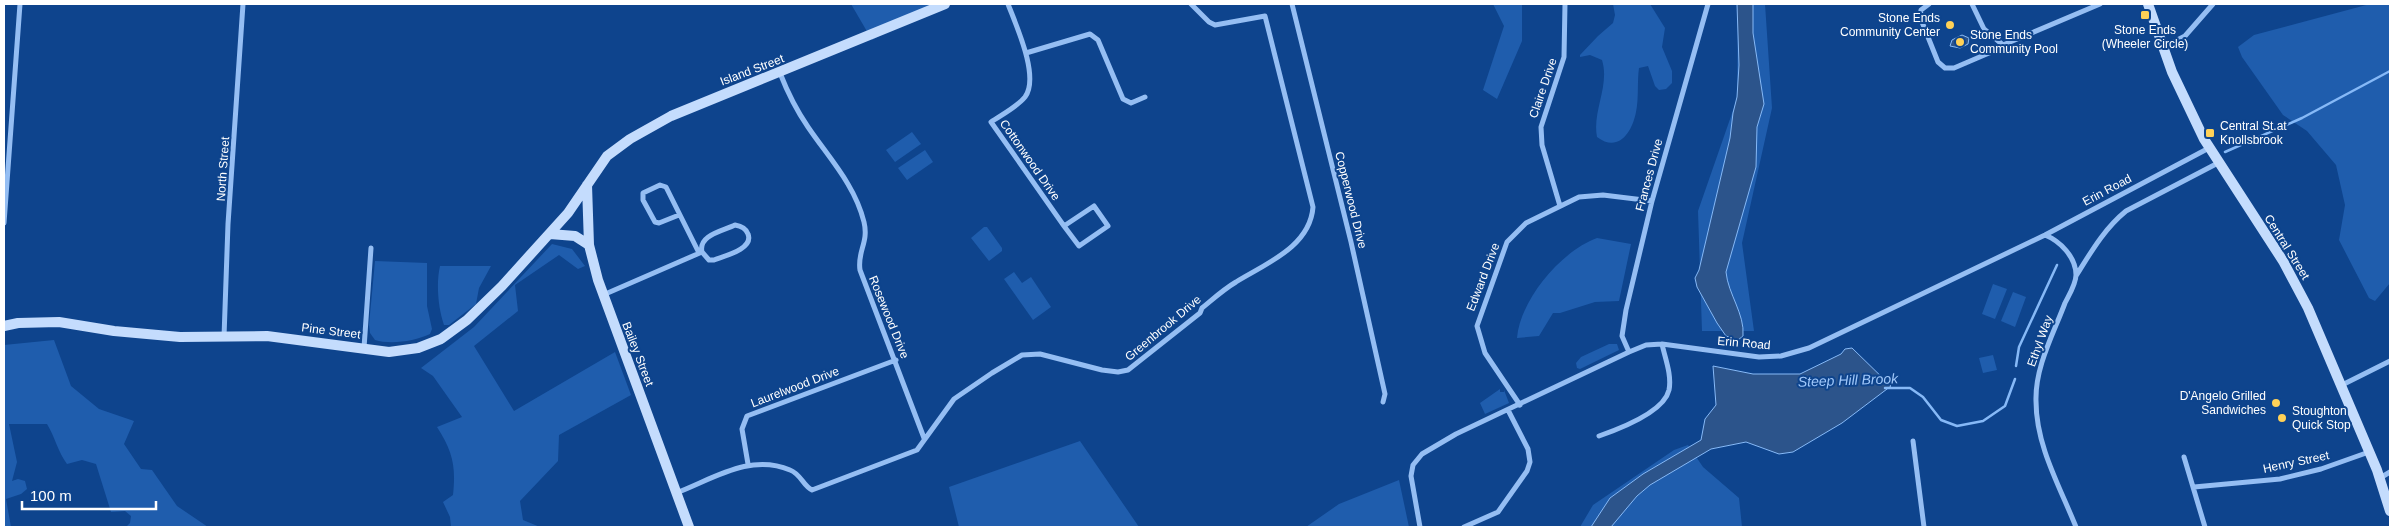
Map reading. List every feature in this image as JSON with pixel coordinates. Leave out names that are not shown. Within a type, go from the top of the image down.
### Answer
[{"type":"street","points":[[4,223],[20,4]]},
{"type":"street","name":"North Street","points":[[224,336],[228,224],[243,4]]},
{"type":"street","name":"Island Street","points":[[587,185],[607,156],[630,139],[671,116],[945,4]]},
{"type":"street","name":"Cottonwood Drive","points":[[1008,4],[1026,53],[1029,75],[1028,92],[1024,98],[991,122],[1064,226],[1079,246],[1108,226],[1094,206],[1064,226]]},
{"type":"street","name":"Greenbrook Drive","points":[[676,493],[748,464],[791,470],[812,490],[914,452],[958,396],[1022,355],[1040,354],[1102,370],[1118,372],[1128,370],[1200,313],[1202,308],[1234,283],[1283,254],[1309,226],[1312,215],[1312,200],[1265,16],[1215,25],[1209,22],[1191,4]]},
{"type":"street","name":"Copperwood Drive","points":[[1292,4],[1366,304],[1385,394],[1383,402]]},
{"type":"street","name":"Claire Drive","points":[[1560,206],[1542,145],[1541,127],[1564,57],[1566,4]]},
{"type":"street","name":"Frances Drive","points":[[1629,352],[1624,342],[1622,330],[1652,201],[1708,4]]},
{"type":"street","points":[[1929,4],[1921,10],[1920,16],[1941,66],[1954,68],[2100,4]]},
{"type":"street","points":[[1972,4],[1984,29],[2003,45]]},
{"type":"street","name":"Central Street","points":[[2148,4],[2162,48],[2185,102],[2209,148],[2300,292],[2342,385],[2380,478],[2390,511]]},
{"type":"street","points":[[2162,48],[2185,36],[2213,4]]},
{"type":"street","points":[[1026,53],[1090,34],[1098,40],[1123,99],[1131,103],[1145,97]]},
{"type":"street","name":"Rosewood Drive","points":[[780,73],[803,119],[829,155],[856,199],[866,236],[860,258],[860,270],[896,360],[924,438]]},
{"type":"street","name":"Erin Road","points":[[1420,527],[1411,483],[1413,465],[1416,459],[1442,441],[1646,345],[1662,344],[1759,357],[1797,352],[2045,235],[2209,148]]},
{"type":"street","name":"Ethyl Way","points":[[2076,527],[2042,444],[2036,400],[2037,382],[2043,360],[2076,276],[2102,235],[2126,211],[2218,163]]},
{"type":"street","name":"Pine Street","points":[[4,326],[18,323],[59,322],[114,331],[180,337],[267,336],[389,352],[418,348],[441,339],[467,320],[502,286],[550,234],[587,185]]},
{"type":"street","name":"Bailey Street","points":[[587,185],[589,245],[603,295],[689,527]]},
{"type":"street","points":[[679,215],[659,223],[655,222],[643,200],[643,193],[664,185],[700,253],[709,260],[714,260],[745,247],[749,241],[748,234],[736,225],[704,239],[700,253]]},
{"type":"street","name":"Edward Drive","points":[[1520,405],[1485,353],[1480,340],[1477,322],[1510,238],[1526,224],[1579,197],[1593,195],[1652,201]]},
{"type":"street","points":[[550,234],[575,236],[589,245]]},
{"type":"street","points":[[2045,235],[2059,243],[2068,253],[2076,276]]},
{"type":"street","points":[[364,348],[371,248]]},
{"type":"street","points":[[603,295],[700,253]]},
{"type":"street","points":[[1599,436],[1622,428],[1660,406],[1665,399],[1670,384],[1662,344]]},
{"type":"street","name":"Laurelwood Drive","points":[[748,464],[742,429],[747,416],[896,360]]},
{"type":"street","points":[[2342,385],[2390,361]]},
{"type":"street","points":[[1464,527],[1498,512],[1527,471],[1530,462],[1528,449],[1508,410]]},
{"type":"street","points":[[1913,441],[1924,527]]},
{"type":"street","name":"Henry Street","points":[[2194,487],[2280,479],[2321,469],[2369,452]]},
{"type":"street","points":[[2184,457],[2205,527]]},
{"type":"street","points":[[2380,478],[2390,472]]},
{"type":"shaded area","points":[[851,4],[937,4],[872,40]]},
{"type":"shaded area","points":[[1493,4],[1522,4],[1522,41],[1497,99],[1483,90],[1504,26]]},
{"type":"shaded area","points":[[1613,4],[1650,4],[1665,28],[1662,47],[1672,71],[1672,83],[1666,89],[1659,90],[1655,86],[1648,66],[1639,68],[1634,120],[1623,138],[1618,142],[1611,143],[1597,137],[1597,118],[1604,79],[1602,60],[1590,55],[1580,57],[1580,55],[1613,23],[1615,15]]},
{"type":"shaded area","points":[[1738,4],[1765,4],[1772,108],[1742,243],[1754,331],[1702,331],[1698,211],[1737,99]]},
{"type":"shaded area","points":[[2370,4],[2390,4],[2390,283],[2375,301],[2369,298],[2339,240],[2345,205],[2336,165],[2307,131],[2283,115],[2242,57],[2238,47],[2254,35]]},
{"type":"shaded area","points":[[912,132],[921,144],[895,162],[886,150]]},
{"type":"shaded area","points":[[925,150],[933,162],[907,180],[898,168]]},
{"type":"shaded area","points":[[984,227],[987,227],[1002,248],[1002,251],[989,261],[971,238]]},
{"type":"shaded area","points":[[1597,238],[1631,244],[1619,301],[1595,302],[1560,313],[1553,313],[1539,336],[1517,338],[1526,308],[1534,293],[1545,279],[1570,254],[1583,244]]},
{"type":"shaded area","points":[[552,244],[572,249],[585,266],[578,269],[559,255],[515,285],[518,311],[474,346],[514,411],[615,352],[631,395],[559,435],[558,461],[520,501],[523,520],[540,527],[451,527],[450,517],[443,502],[453,495],[453,467],[447,444],[437,427],[462,417],[433,376],[421,368],[474,327]]},
{"type":"shaded area","points":[[375,261],[427,263],[427,306],[432,329],[430,334],[403,342],[375,340],[370,333],[369,325]]},
{"type":"shaded area","points":[[440,266],[491,266],[479,288],[476,304],[449,325],[444,325],[439,303],[438,280]]},
{"type":"shaded area","points":[[1014,272],[1022,283],[1031,277],[1051,307],[1033,320],[1004,279]]},
{"type":"shaded area","points":[[1993,284],[2007,289],[1995,319],[1982,314]]},
{"type":"shaded area","points":[[2013,292],[2026,297],[2015,327],[2001,321]]},
{"type":"shaded area","points":[[54,340],[71,386],[99,409],[134,421],[124,444],[141,469],[152,470],[177,506],[208,527],[126,527],[130,523],[131,516],[125,511],[111,512],[96,464],[82,460],[67,464],[47,424],[9,424],[17,462],[12,481],[18,479],[25,481],[27,489],[21,494],[6,499],[11,527],[4,527],[4,345]]},
{"type":"shaded area","points":[[1609,344],[1617,344],[1619,350],[1580,369],[1577,368],[1576,363],[1581,357]]},
{"type":"shaded area","points":[[1993,355],[1997,370],[1983,373],[1979,358]]},
{"type":"shaded area","points":[[1500,389],[1500,392],[1504,392],[1504,390],[1509,403],[1485,414],[1480,403]]},
{"type":"shaded area","points":[[1080,441],[1139,527],[959,527],[949,487]]},
{"type":"shaded area","points":[[1688,445],[1703,467],[1739,498],[1742,527],[1580,527],[1593,505],[1674,450]]},
{"type":"shaded area","points":[[1399,480],[1409,527],[1306,527],[1339,504]]},
{"type":"water","points":[[1737,4],[1753,4],[1753,33],[1764,104],[1757,127],[1756,167],[1726,272],[1743,328],[1743,336],[1738,340],[1726,336],[1697,287],[1695,278],[1699,270],[1730,138],[1737,97],[1739,65]]},
{"type":"water","name":"Stone Ends Community Pool","points":[[1962,35],[1969,38],[1968,44],[1960,48],[1950,46],[1952,40]]},
{"type":"water","points":[[1852,348],[1891,386],[1842,423],[1793,452],[1779,454],[1746,442],[1711,449],[1650,485],[1637,496],[1611,527],[1591,527],[1610,498],[1643,474],[1701,440],[1705,419],[1716,405],[1713,366],[1753,374],[1800,374],[1841,354],[1845,349]]},
{"type":"waterway","name":"Steep Hill Brook","points":[[2225,152],[2302,118],[2390,71]]},
{"type":"waterway","name":"Steep Hill Brook","points":[[2016,366],[2019,347],[2057,265]]},
{"type":"waterway","name":"Steep Hill Brook","points":[[1885,388],[1910,388],[1923,397],[1941,420],[1957,426],[1983,421],[2005,406],[2015,379]]},
{"type":"place","name":"Stone Ends (Wheeler Circle)","points":[[2145,15]]},
{"type":"place","name":"Stone Ends Community Center","points":[[1950,25]]},
{"type":"place","name":"Stone Ends Community Pool","points":[[1960,42]]},
{"type":"place","name":"Central St.at Knollsbrook","points":[[2210,133]]},
{"type":"place","name":"D'Angelo Grilled Sandwiches","points":[[2276,403]]},
{"type":"place","name":"Stoughton Quick Stop","points":[[2282,418]]}]
